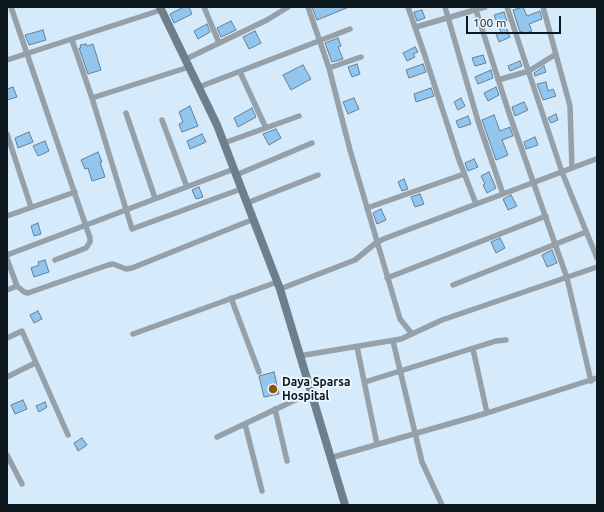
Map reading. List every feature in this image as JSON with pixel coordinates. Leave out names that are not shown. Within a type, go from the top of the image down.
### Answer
[{"type":"street","points":[[11,7],[90,238],[89,245],[86,248],[55,260]]},
{"type":"street","points":[[204,7],[219,43]]},
{"type":"street","points":[[186,59],[267,20],[288,7]]},
{"type":"street","points":[[308,7],[329,68],[350,150],[400,319],[412,334]]},
{"type":"street","points":[[408,7],[416,27],[464,174],[476,204]]},
{"type":"street","points":[[445,7],[478,121],[503,194]]},
{"type":"street","points":[[416,27],[475,8],[485,7]]},
{"type":"street","points":[[508,7],[562,172],[597,258]]},
{"type":"street","points":[[543,7],[570,106],[572,168]]},
{"type":"street","points":[[7,60],[72,40],[161,8],[217,125],[279,285],[343,504]]},
{"type":"street","points":[[475,8],[498,80],[568,278],[591,381]]},
{"type":"street","points":[[199,87],[350,29]]},
{"type":"street","points":[[72,40],[92,98],[132,229],[241,188]]},
{"type":"street","points":[[498,80],[528,70],[556,54]]},
{"type":"street","points":[[329,68],[361,57]]},
{"type":"street","points":[[92,98],[189,67]]},
{"type":"street","points":[[240,72],[266,128]]},
{"type":"street","points":[[126,113],[155,198]]},
{"type":"street","points":[[224,143],[299,116]]},
{"type":"street","points":[[162,120],[187,186]]},
{"type":"street","points":[[7,134],[32,207]]},
{"type":"street","points":[[7,255],[187,186],[235,172],[312,143]]},
{"type":"street","points":[[133,334],[231,298],[279,285],[355,260],[377,242],[596,159]]},
{"type":"street","points":[[367,208],[464,174]]},
{"type":"street","points":[[247,203],[318,175]]},
{"type":"street","points":[[7,216],[75,192]]},
{"type":"street","points":[[387,278],[546,216]]},
{"type":"street","points":[[7,259],[16,286],[28,293],[108,265],[113,264],[126,269],[132,268],[254,219]]},
{"type":"street","points":[[453,285],[586,232]]},
{"type":"street","points":[[299,356],[393,341],[450,317],[597,267]]},
{"type":"street","points":[[7,290],[16,286]]},
{"type":"street","points":[[231,298],[259,372]]},
{"type":"street","points":[[7,338],[22,331],[68,435]]},
{"type":"street","points":[[365,382],[506,340]]},
{"type":"street","points":[[393,341],[422,462],[442,505]]},
{"type":"street","points":[[357,347],[377,444]]},
{"type":"street","points":[[473,349],[487,413]]},
{"type":"street","points":[[7,377],[35,362]]},
{"type":"street","points":[[330,458],[487,413],[597,378]]},
{"type":"street","points":[[217,437],[310,393]]},
{"type":"street","points":[[275,409],[287,461]]},
{"type":"street","points":[[245,424],[262,491]]},
{"type":"street","points":[[7,455],[22,484]]},
{"type":"building","points":[[184,7],[189,7],[192,14],[174,23],[170,14]]},
{"type":"building","points":[[312,7],[349,7],[317,20]]},
{"type":"building","points":[[523,7],[527,16],[540,11],[542,19],[529,24],[532,31],[524,34],[522,31],[520,32],[513,10]]},
{"type":"building","points":[[422,10],[425,18],[417,21],[414,12]]},
{"type":"building","points":[[504,12],[507,21],[504,22],[510,37],[499,42],[496,34],[501,32],[494,15]]},
{"type":"building","points":[[231,21],[236,30],[221,37],[217,28]]},
{"type":"building","points":[[207,24],[210,32],[198,39],[194,31]]},
{"type":"building","points":[[43,30],[46,40],[29,45],[25,35]]},
{"type":"building","points":[[255,31],[261,43],[249,49],[243,37]]},
{"type":"building","points":[[338,38],[341,46],[338,47],[343,59],[332,62],[325,43]]},
{"type":"building","points":[[86,44],[87,46],[93,44],[101,70],[88,74],[79,48],[81,48],[80,45]]},
{"type":"building","points":[[415,47],[418,52],[413,54],[415,57],[407,61],[403,53]]},
{"type":"building","points":[[483,55],[486,63],[475,66],[472,58]]},
{"type":"building","points":[[520,61],[522,66],[510,71],[508,66]]},
{"type":"building","points":[[357,64],[360,74],[352,77],[348,67]]},
{"type":"building","points":[[423,64],[426,72],[409,78],[406,70]]},
{"type":"building","points":[[303,65],[311,79],[291,90],[283,75]]},
{"type":"building","points":[[544,66],[546,72],[535,76],[534,73]]},
{"type":"building","points":[[491,70],[493,78],[478,84],[475,77]]},
{"type":"building","points":[[546,82],[548,91],[553,89],[556,96],[543,100],[537,84]]},
{"type":"building","points":[[13,87],[17,97],[7,100],[7,89]]},
{"type":"building","points":[[496,87],[499,95],[488,101],[484,93]]},
{"type":"building","points":[[431,88],[434,96],[416,102],[414,94]]},
{"type":"building","points":[[354,98],[359,109],[348,114],[343,102]]},
{"type":"building","points":[[461,98],[465,106],[458,110],[454,102]]},
{"type":"building","points":[[524,102],[528,110],[515,116],[512,107]]},
{"type":"building","points":[[190,106],[198,126],[182,132],[179,124],[183,122],[179,112]]},
{"type":"building","points":[[252,108],[256,117],[238,127],[234,118]]},
{"type":"building","points":[[556,114],[558,120],[551,123],[548,118]]},
{"type":"building","points":[[494,115],[500,131],[510,127],[513,136],[502,140],[508,155],[496,160],[482,120]]},
{"type":"building","points":[[468,116],[471,124],[459,128],[456,121]]},
{"type":"building","points":[[276,129],[281,138],[269,145],[263,134]]},
{"type":"building","points":[[29,132],[33,142],[18,148],[15,138]]},
{"type":"building","points":[[202,134],[206,142],[190,149],[187,141]]},
{"type":"building","points":[[535,137],[538,145],[526,149],[524,142]]},
{"type":"building","points":[[45,141],[49,151],[38,156],[33,146]]},
{"type":"building","points":[[98,152],[105,177],[92,181],[88,168],[85,169],[81,160]]},
{"type":"building","points":[[474,159],[478,167],[468,171],[465,163]]},
{"type":"building","points":[[489,172],[496,188],[487,193],[481,176]]},
{"type":"building","points":[[404,179],[408,189],[402,191],[398,182]]},
{"type":"building","points":[[199,187],[203,197],[196,199],[192,190]]},
{"type":"building","points":[[420,194],[424,204],[415,207],[411,197]]},
{"type":"building","points":[[511,195],[517,206],[508,210],[503,199]]},
{"type":"building","points":[[381,209],[386,220],[377,224],[373,213]]},
{"type":"building","points":[[38,223],[41,234],[34,236],[31,226]]},
{"type":"building","points":[[500,238],[505,248],[496,253],[491,242]]},
{"type":"building","points":[[552,250],[557,263],[547,267],[542,255]]},
{"type":"building","points":[[45,260],[49,272],[34,277],[31,268],[39,265],[38,262]]},
{"type":"building","points":[[38,311],[42,319],[34,323],[30,315]]},
{"type":"building","points":[[274,372],[279,394],[264,397],[259,376]]},
{"type":"building","points":[[23,400],[27,409],[15,414],[11,405]]},
{"type":"building","points":[[45,402],[47,407],[39,412],[36,406]]},
{"type":"building","points":[[82,438],[87,445],[78,451],[74,443]]},
{"type":"place","name":"Daya Sparsa Hospital","points":[[273,389]]}]
